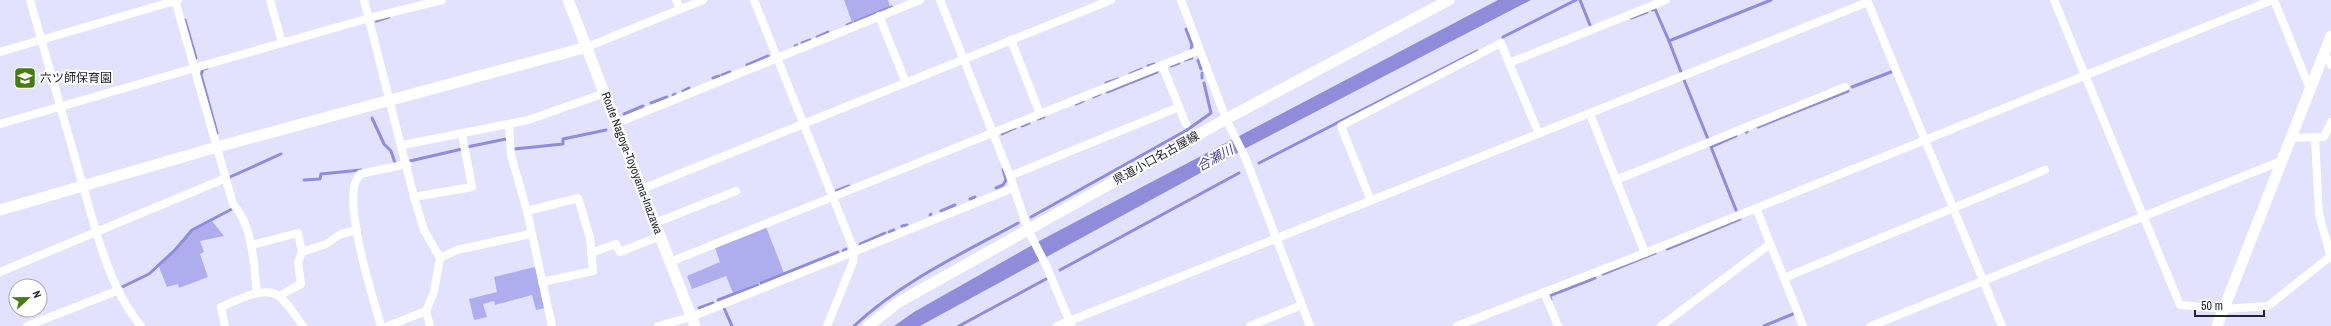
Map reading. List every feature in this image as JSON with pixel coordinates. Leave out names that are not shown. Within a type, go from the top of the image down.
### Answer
[{"type":"main road","name":"Route Nagoya-Toyoyama-Inazawa","points":[[568,0],[693,321]]},
{"type":"main road","name":"県道小口名古屋線","points":[[868,326],[899,302],[1030,233],[1449,0]]},
{"type":"main road","points":[[2217,326],[2310,89],[2328,59],[2331,36]]},
{"type":"main road","points":[[0,210],[218,147],[587,47]]},
{"type":"street","points":[[30,0],[96,231],[118,290],[132,315],[142,326]]},
{"type":"street","points":[[0,52],[176,0],[233,204],[239,211],[252,245],[257,293]]},
{"type":"street","points":[[270,0],[282,43]]},
{"type":"street","points":[[364,0],[407,164],[414,197],[424,230],[440,258],[434,292],[426,311],[430,326]]},
{"type":"street","points":[[0,124],[369,18],[442,0]]},
{"type":"street","points":[[676,0],[680,9]]},
{"type":"street","points":[[587,47],[703,0]]},
{"type":"street","points":[[754,0],[854,250],[853,262],[827,326]]},
{"type":"street","points":[[617,123],[920,0]]},
{"type":"street","points":[[940,0],[1010,176],[1030,233],[1046,265],[1070,324]]},
{"type":"street","points":[[642,189],[1111,0]]},
{"type":"street","points":[[1181,0],[1228,123],[1245,157],[1310,326]]},
{"type":"street","points":[[2054,0],[2180,305],[2224,309],[2268,306],[2331,257],[2319,214],[2315,138]]},
{"type":"street","points":[[1457,326],[1645,253],[2273,0],[2310,89]]},
{"type":"street","points":[[1509,63],[1661,1]]},
{"type":"street","points":[[1057,326],[1070,324],[1276,239],[1590,114],[1867,1],[1981,281],[2002,326]]},
{"type":"street","points":[[879,16],[906,82]]},
{"type":"street","points":[[1011,40],[1040,114]]},
{"type":"street","points":[[1371,201],[1341,126],[1501,43],[1539,134]]},
{"type":"street","points":[[670,262],[1200,50]]},
{"type":"street","points":[[1162,65],[1186,124]]},
{"type":"street","points":[[1616,180],[1846,87]]},
{"type":"street","points":[[402,145],[509,125],[528,120],[605,93]]},
{"type":"street","points":[[1010,176],[1179,107]]},
{"type":"street","points":[[1590,114],[1645,253]]},
{"type":"street","points":[[2290,138],[2324,137],[2331,122]]},
{"type":"street","points":[[509,125],[511,155],[527,211],[530,234],[552,326]]},
{"type":"street","points":[[414,197],[472,187],[462,134]]},
{"type":"street","points":[[1871,326],[2281,161]]},
{"type":"street","points":[[381,326],[357,230],[354,186],[360,174],[407,164]]},
{"type":"street","points":[[1784,278],[2045,170]]},
{"type":"street","points":[[0,272],[226,178]]},
{"type":"street","points":[[658,326],[693,321],[854,250],[1013,188]]},
{"type":"street","points":[[655,223],[736,191]]},
{"type":"street","points":[[527,211],[578,198],[590,238],[593,271],[542,282]]},
{"type":"street","points":[[1756,208],[1804,326]]},
{"type":"street","points":[[302,252],[326,244],[341,234],[357,230]]},
{"type":"street","points":[[252,245],[298,233],[302,252],[298,262],[301,284],[279,296]]},
{"type":"street","points":[[440,258],[457,250],[530,234]]},
{"type":"street","points":[[591,253],[616,244],[620,252],[660,236]]},
{"type":"street","points":[[1661,326],[1770,244]]},
{"type":"street","points":[[27,326],[41,324],[118,290]]},
{"type":"street","points":[[1544,292],[1558,326]]},
{"type":"street","points":[[225,326],[221,307],[257,293],[272,293],[279,296],[303,326]]},
{"type":"street","points":[[1250,326],[1302,305]]},
{"type":"street","points":[[388,326],[426,311]]},
{"type":"shaded area","points":[[844,0],[888,0],[890,7],[852,22]]},
{"type":"shaded area","points":[[212,221],[224,236],[200,241],[204,252],[200,254],[208,277],[179,288],[178,284],[167,287],[159,267],[193,231]]},
{"type":"shaded area","points":[[766,227],[784,273],[733,293],[726,276],[692,289],[687,276],[720,262],[715,248]]},
{"type":"shaded area","points":[[535,267],[545,308],[536,310],[532,295],[495,305],[494,301],[483,304],[487,317],[474,320],[469,299],[497,292],[494,277]]},
{"type":"water","name":"合瀬川","points":[[1498,0],[1531,0],[1248,147],[920,326],[894,326],[914,312],[1043,239]]},
{"type":"waterway","points":[[1503,37],[1576,0]]},
{"type":"waterway","points":[[1580,0],[1590,25]]},
{"type":"waterway","points":[[1681,72],[1669,41],[1771,0]]},
{"type":"waterway","points":[[855,22],[892,7]]},
{"type":"waterway","points":[[1652,10],[1655,9],[1669,41]]},
{"type":"waterway","points":[[1631,18],[1647,12]]},
{"type":"waterway","points":[[376,21],[389,17]]},
{"type":"waterway","points":[[185,20],[196,58]]},
{"type":"waterway","points":[[847,25],[852,23]]},
{"type":"waterway","points":[[1186,29],[1192,45],[1191,50]]},
{"type":"waterway","points":[[817,37],[828,32]]},
{"type":"waterway","points":[[802,43],[810,40]]},
{"type":"waterway","points":[[1259,163],[1477,51]]},
{"type":"waterway","points":[[747,65],[768,56]]},
{"type":"waterway","points":[[1185,60],[1192,58]]},
{"type":"waterway","points":[[1198,60],[1201,69]]},
{"type":"waterway","points":[[1171,66],[1179,63]]},
{"type":"waterway","points":[[1148,66],[1154,64]]},
{"type":"waterway","points":[[207,68],[203,69],[201,75],[217,133]]},
{"type":"waterway","points":[[1130,74],[1142,69]]},
{"type":"waterway","points":[[722,75],[730,72]]},
{"type":"waterway","points":[[1107,92],[1157,72]]},
{"type":"waterway","points":[[1852,87],[1891,72]]},
{"type":"waterway","points":[[1202,73],[1202,78]]},
{"type":"waterway","points":[[713,78],[719,76]]},
{"type":"waterway","points":[[1106,83],[1118,79]]},
{"type":"waterway","points":[[1684,80],[1708,139]]},
{"type":"waterway","points":[[1031,217],[1187,130],[1211,113],[1204,83]]},
{"type":"waterway","points":[[683,91],[689,88]]},
{"type":"waterway","points":[[1758,127],[1848,91]]},
{"type":"waterway","points":[[1093,97],[1100,94]]},
{"type":"waterway","points":[[651,103],[667,97]]},
{"type":"waterway","points":[[1076,104],[1083,101]]},
{"type":"waterway","points":[[624,114],[643,106]]},
{"type":"waterway","points":[[1038,119],[1044,117]]},
{"type":"waterway","points":[[372,118],[384,144],[391,151],[395,163]]},
{"type":"waterway","points":[[1022,126],[1029,123]]},
{"type":"waterway","points":[[1002,134],[1015,128]]},
{"type":"waterway","points":[[514,149],[563,144],[563,139],[606,130]]},
{"type":"waterway","points":[[1736,136],[1711,147],[1736,210]]},
{"type":"waterway","points":[[467,147],[506,139]]},
{"type":"waterway","points":[[410,161],[462,149]]},
{"type":"waterway","points":[[230,177],[281,154]]},
{"type":"waterway","points":[[996,188],[1003,185],[1006,180],[1003,169]]},
{"type":"waterway","points":[[304,180],[320,179],[321,174],[361,170]]},
{"type":"waterway","points":[[1060,270],[1239,173]]},
{"type":"waterway","points":[[836,191],[849,186]]},
{"type":"waterway","points":[[970,199],[975,197]]},
{"type":"waterway","points":[[941,211],[955,205]]},
{"type":"waterway","points":[[122,287],[149,274],[175,250],[192,230],[232,209]]},
{"type":"waterway","points":[[1667,249],[1740,219]]},
{"type":"waterway","points":[[854,326],[872,310],[912,282],[1018,223]]},
{"type":"waterway","points":[[902,226],[907,225]]},
{"type":"waterway","points":[[889,232],[894,230]]},
{"type":"waterway","points":[[860,244],[885,233]]},
{"type":"waterway","points":[[761,283],[838,252]]},
{"type":"waterway","points":[[1603,274],[1655,253]]},
{"type":"waterway","points":[[1551,299],[1549,296],[1595,278]]},
{"type":"waterway","points":[[959,326],[1046,279]]},
{"type":"waterway","points":[[718,300],[758,285]]},
{"type":"waterway","points":[[699,308],[713,303]]},
{"type":"waterway","points":[[724,308],[732,326]]},
{"type":"waterway","points":[[1764,326],[1793,314]]},
{"type":"place","name":"六ツ師保育園","points":[[25,78]]}]
